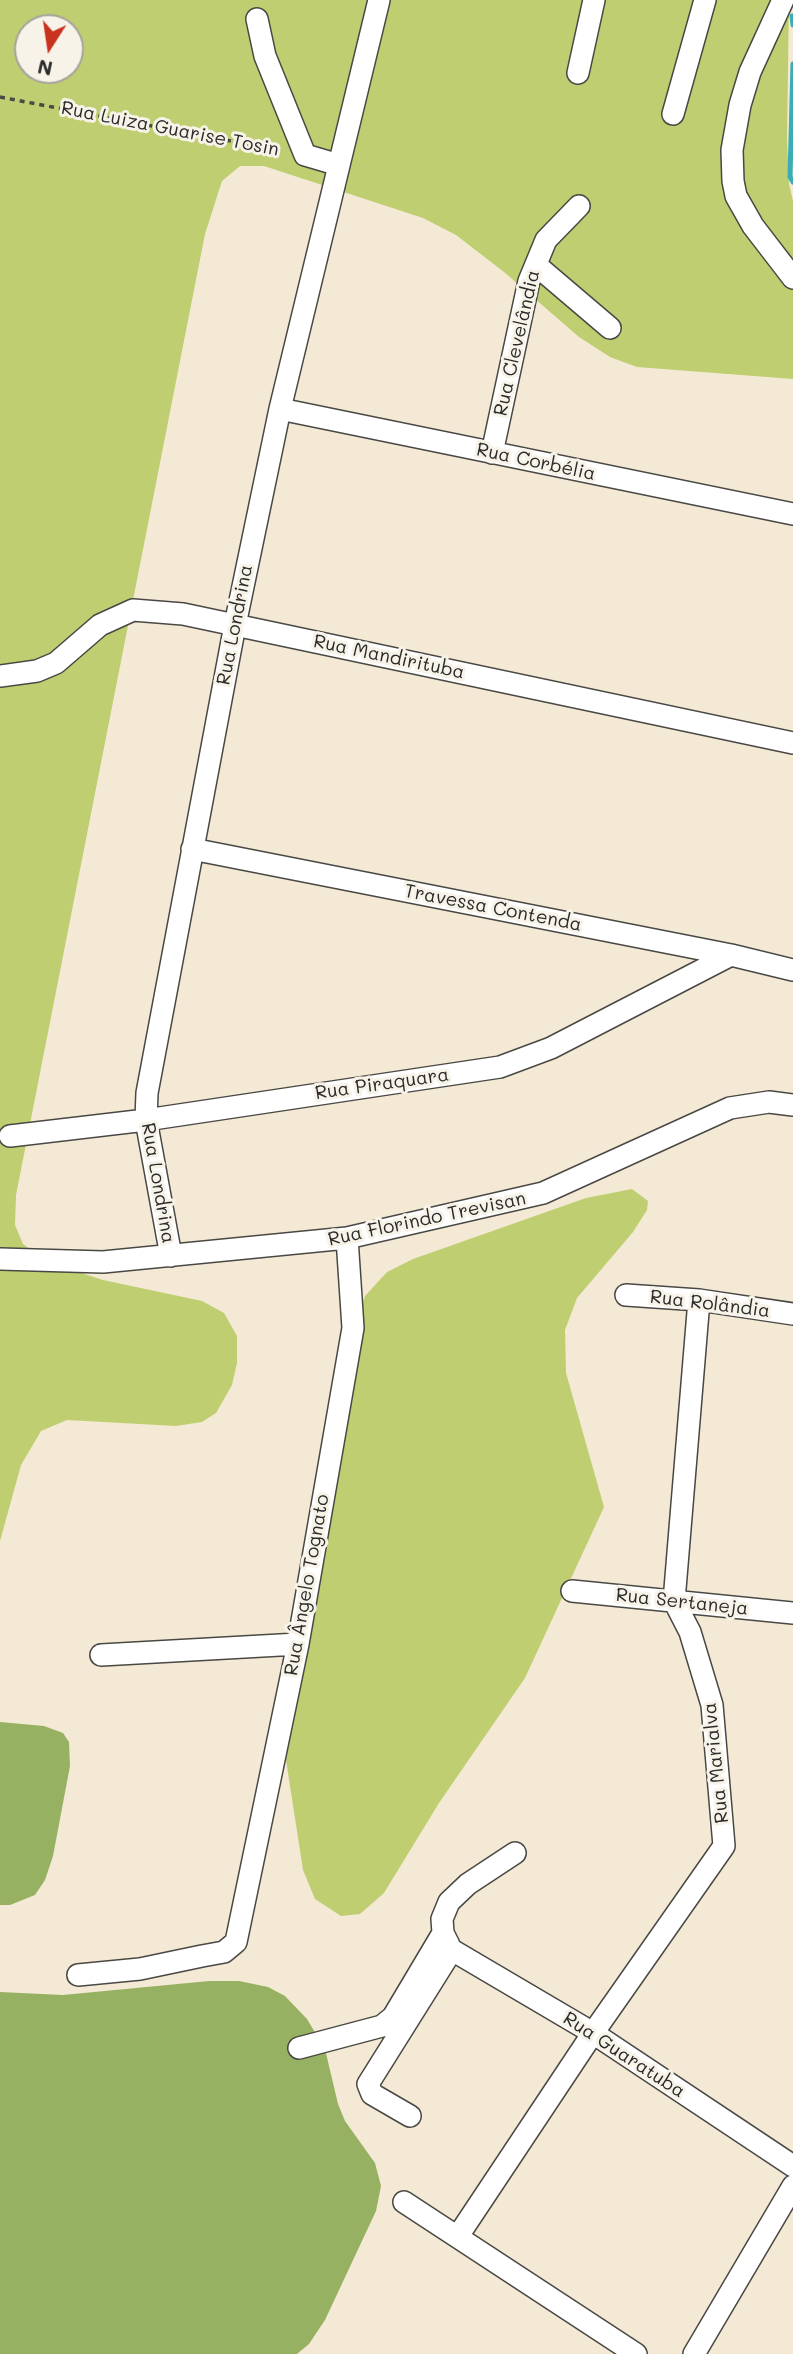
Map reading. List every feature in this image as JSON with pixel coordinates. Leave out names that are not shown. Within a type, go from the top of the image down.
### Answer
[{"type":"street","name":"Rua Londrina","points":[[170,1256],[146,1120],[147,1093],[235,625],[280,409],[379,0]]},
{"type":"street","points":[[578,74],[594,0]]},
{"type":"street","points":[[673,114],[705,0]]},
{"type":"street","points":[[783,0],[750,72],[740,105],[733,150],[733,181],[736,196],[753,226],[793,278]]},
{"type":"street","points":[[257,19],[265,56],[306,155]]},
{"type":"street","name":"Rua Luiza Guarise Tosin","points":[[306,155],[339,164]]},
{"type":"street","name":"Rua Clevelândia","points":[[492,453],[529,281],[547,240],[579,206]]},
{"type":"street","points":[[536,264],[610,328]]},
{"type":"street","name":"Rua Corbélia","points":[[280,409],[793,514]]},
{"type":"street","name":"Rua Mandirituba","points":[[0,676],[37,671],[56,663],[100,625],[133,610],[183,614],[793,743]]},
{"type":"street","name":"Travessa Contenda","points":[[192,849],[731,955],[793,970]]},
{"type":"street","name":"Rua Piraquara","points":[[10,1136],[146,1120],[500,1067],[551,1048],[731,955]]},
{"type":"street","name":"Rua Florindo Trevisan","points":[[0,1259],[103,1262],[347,1238],[543,1193],[730,1108],[769,1102],[793,1105]]},
{"type":"street","name":"Rua Ângelo Tognato","points":[[78,1975],[140,1969],[224,1952],[236,1942],[298,1644],[353,1328],[347,1238]]},
{"type":"street","name":"Rua Rolândia","points":[[626,1295],[699,1300],[793,1314]]},
{"type":"street","points":[[674,1601],[699,1300]]},
{"type":"street","name":"Rua Sertaneja","points":[[572,1591],[793,1613]]},
{"type":"street","name":"Rua Marialva","points":[[458,2236],[593,2033],[724,1846],[712,1705],[690,1632],[674,1601]]},
{"type":"street","points":[[102,1655],[298,1644]]},
{"type":"street","points":[[410,2116],[372,2094],[368,2084],[447,1941],[442,1919],[449,1902],[468,1884],[515,1853]]},
{"type":"street","points":[[299,2048],[382,2026],[393,2017],[447,1941]]},
{"type":"street","name":"Rua Guaratuba","points":[[447,1941],[593,2033],[793,2166]]},
{"type":"street","points":[[694,2354],[793,2186]]},
{"type":"street","points":[[404,2202],[636,2354]]},
{"type":"path","name":"Rua Luiza Guarise Tosin","points":[[0,97],[306,155]]},
{"type":"green space","points":[[0,0],[789,0],[787,138],[789,184],[793,201],[793,379],[637,367],[610,357],[579,337],[504,272],[456,235],[423,218],[264,166],[240,166],[222,181],[205,234],[16,1195],[15,1225],[23,1244],[47,1262],[103,1280],[202,1301],[224,1313],[237,1336],[237,1363],[232,1385],[216,1413],[202,1422],[176,1426],[67,1420],[41,1431],[21,1465],[0,1541]]},
{"type":"green space","points":[[632,1189],[648,1201],[647,1210],[633,1232],[577,1298],[565,1330],[566,1373],[604,1507],[525,1678],[439,1803],[384,1893],[360,1914],[341,1916],[315,1899],[303,1870],[284,1747],[349,1344],[365,1296],[387,1272],[413,1259],[586,1198]]},
{"type":"green space","points":[[0,1722],[44,1726],[63,1733],[69,1742],[70,1766],[53,1856],[45,1880],[35,1895],[10,1905],[0,1905]]},
{"type":"green space","points":[[209,1981],[239,1981],[268,1987],[285,1996],[307,2019],[325,2049],[338,2104],[345,2121],[375,2163],[381,2186],[376,2211],[325,2320],[309,2344],[297,2354],[0,2354],[0,1992],[63,1995]]},
{"type":"waterway","points":[[792,16],[793,25]]},
{"type":"waterway","points":[[793,64],[790,177],[793,182]]}]
